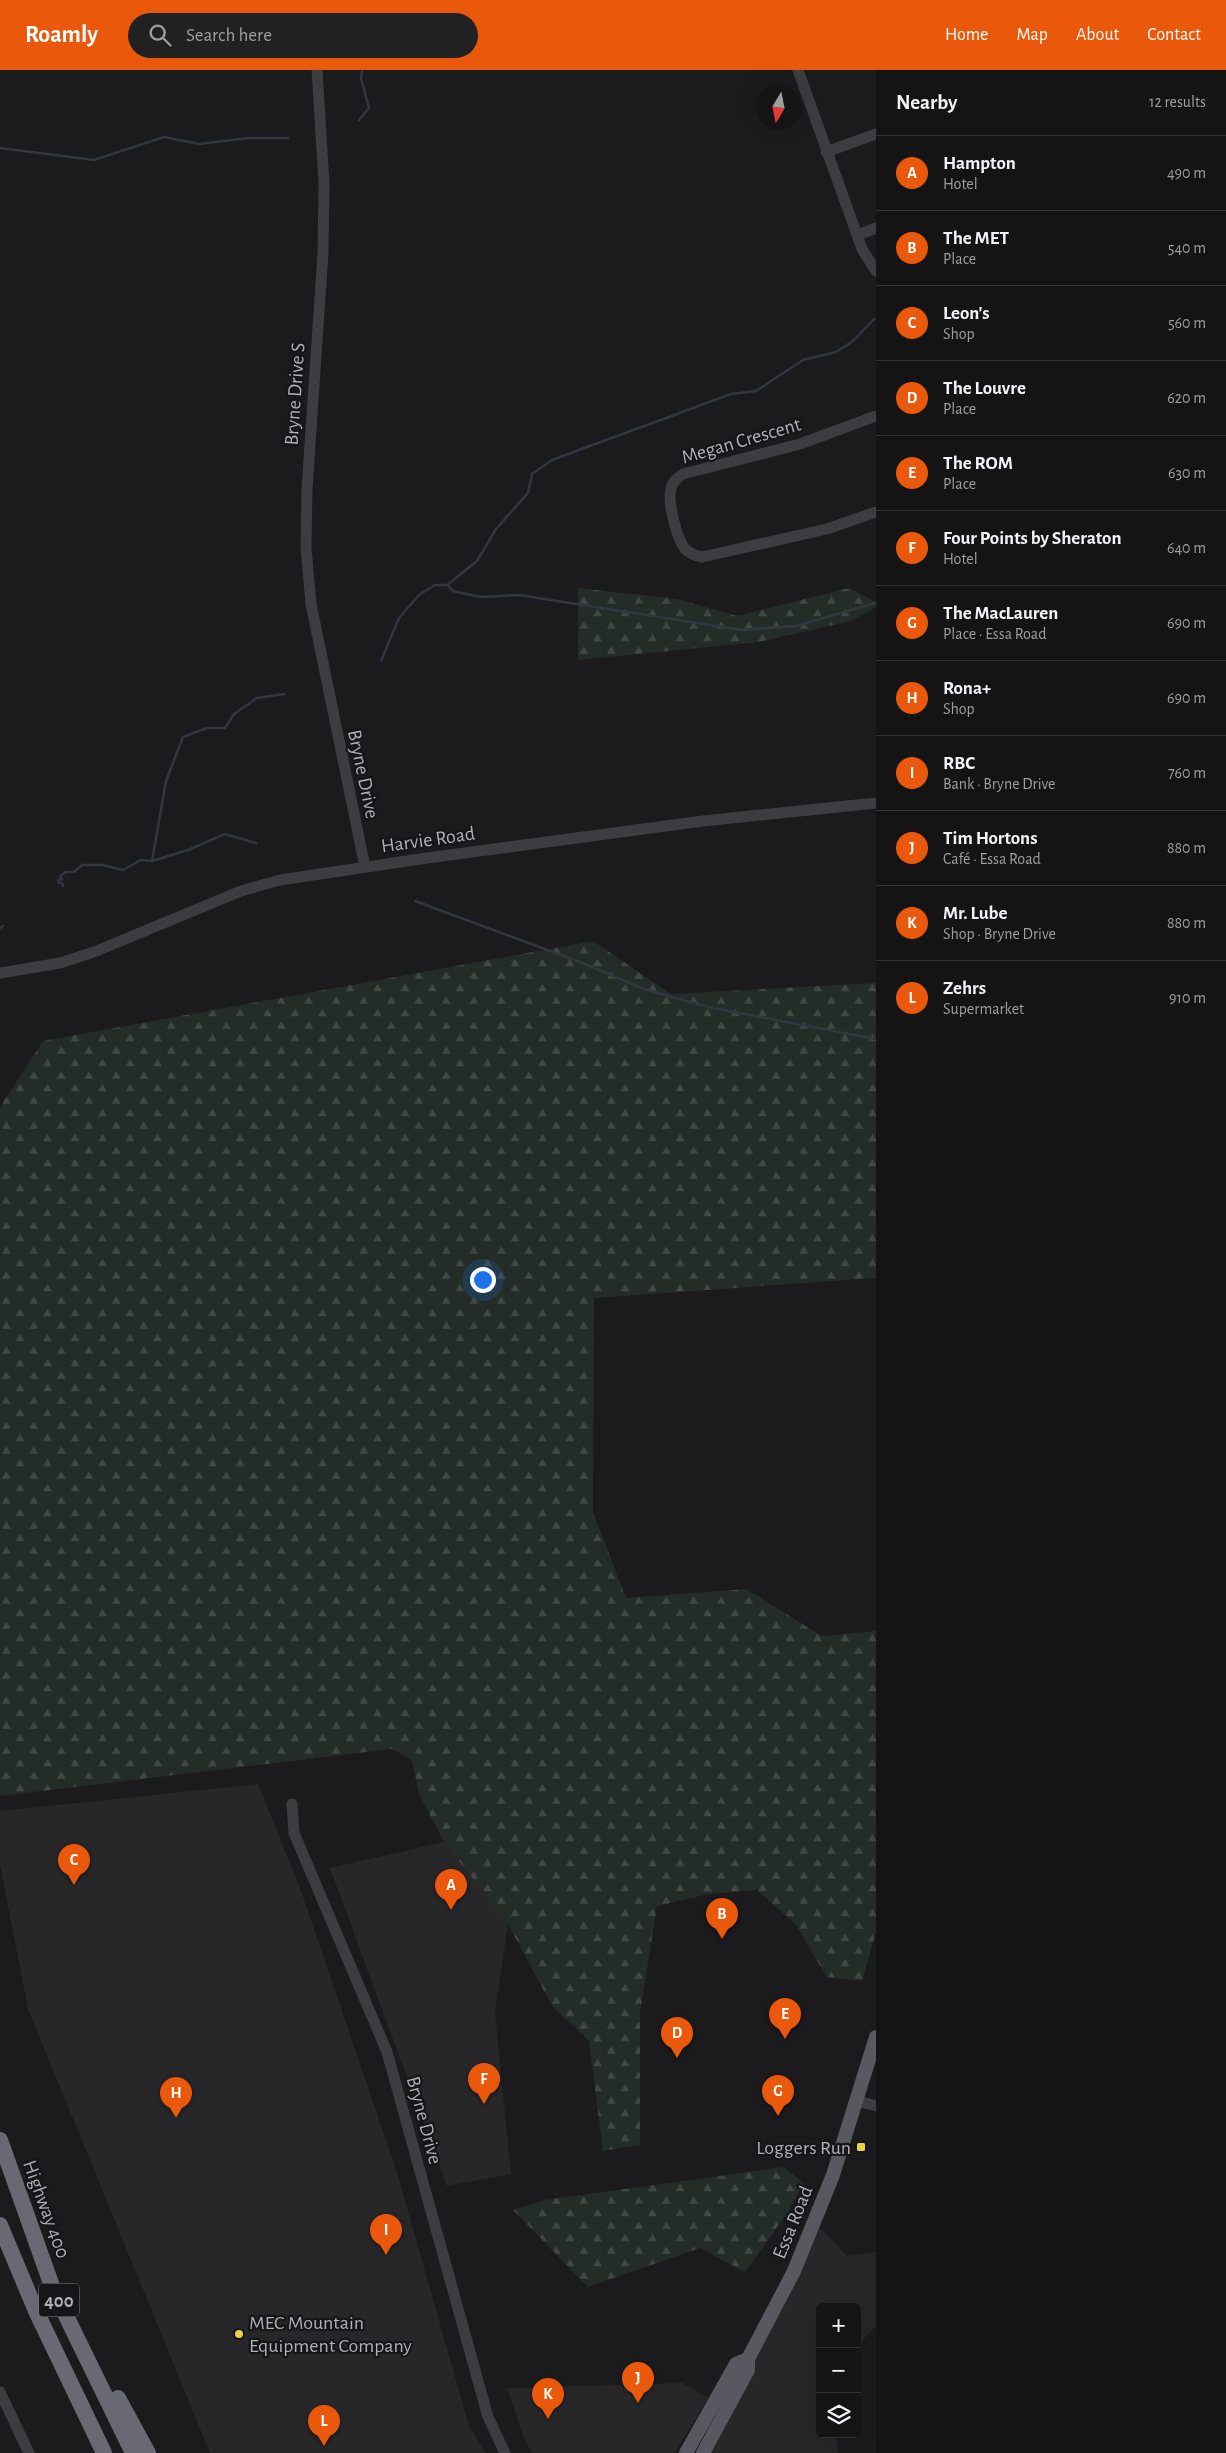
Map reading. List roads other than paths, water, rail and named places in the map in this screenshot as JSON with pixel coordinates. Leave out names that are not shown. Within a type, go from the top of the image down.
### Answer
[{"type":"highway","name":"Highway 400","points":[[0,2140],[53,2289],[133,2453]]},
{"type":"highway","name":"400","points":[[0,2225],[36,2311],[104,2453]]},
{"type":"highway","points":[[74,2331],[90,2350],[148,2453]]},
{"type":"main road","name":"Essa Road","points":[[703,2453],[748,2370],[748,2359],[794,2271],[833,2175],[876,2037]]},
{"type":"main road","name":"Essa Road","points":[[686,2453],[736,2364],[748,2359]]},
{"type":"street","name":"Bryne Drive S","points":[[317,70],[324,183],[323,244],[306,489],[306,548],[310,604],[333,718]]},
{"type":"street","points":[[798,70],[862,249],[876,271]]},
{"type":"street","points":[[826,152],[876,134]]},
{"type":"street","points":[[858,235],[876,228]]},
{"type":"street","name":"Megan Crescent","points":[[876,416],[800,444],[683,474],[675,480],[670,491],[670,500],[681,542],[690,553],[702,558],[826,529],[876,512]]},
{"type":"street","name":"Bryne Drive","points":[[333,718],[365,867]]},
{"type":"street","name":"Harvie Road","points":[[0,972],[60,963],[94,952],[241,891],[280,880],[703,821],[876,803]]},
{"type":"street","name":"Bryne Drive","points":[[292,1804],[294,1834],[387,2052],[488,2417],[506,2453]]},
{"type":"street","points":[[857,2101],[876,2106]]},
{"type":"street","points":[[0,2392],[29,2453]]},
{"type":"waterway","points":[[359,120],[369,108],[361,78],[362,70]]},
{"type":"waterway","points":[[0,148],[94,160],[164,137],[199,144],[249,138],[288,138]]},
{"type":"waterway","points":[[381,661],[399,618],[419,595],[435,585],[447,585],[477,561],[496,529],[528,493],[532,474],[552,460],[731,394],[756,391],[803,360],[836,352],[853,341],[874,319]]},
{"type":"waterway","points":[[447,585],[453,591],[481,597],[519,595],[742,630],[796,626],[876,603]]},
{"type":"waterway","points":[[152,861],[166,781],[183,737],[207,728],[225,728],[234,714],[257,698],[284,694]]},
{"type":"waterway","points":[[63,886],[58,880],[62,879],[60,876],[66,872],[74,872],[82,865],[103,865],[123,870],[141,860],[152,861],[188,850],[225,834],[256,843]]},
{"type":"waterway","points":[[415,901],[580,962],[644,989],[708,1007],[876,1039]]},
{"type":"place","name":"Leon's","points":[[74,1885]]},
{"type":"place","name":"Hampton","points":[[451,1910]]},
{"type":"place","name":"The MET","points":[[722,1939]]},
{"type":"place","name":"The ROM","points":[[785,2039]]},
{"type":"place","name":"The Louvre","points":[[677,2058]]},
{"type":"place","name":"Four Points by Sheraton","points":[[484,2104]]},
{"type":"place","name":"The MacLauren","points":[[778,2116]]},
{"type":"place","name":"Rona+","points":[[176,2118]]},
{"type":"place","name":"Loggers Run","points":[[861,2147]]},
{"type":"place","name":"RBC","points":[[386,2255]]},
{"type":"place","name":"MEC Mountain Equipment Company","points":[[239,2334]]},
{"type":"place","name":"Tim Hortons","points":[[638,2403]]},
{"type":"place","name":"Mr. Lube","points":[[548,2419]]},
{"type":"place","name":"Zehrs","points":[[324,2446]]}]
